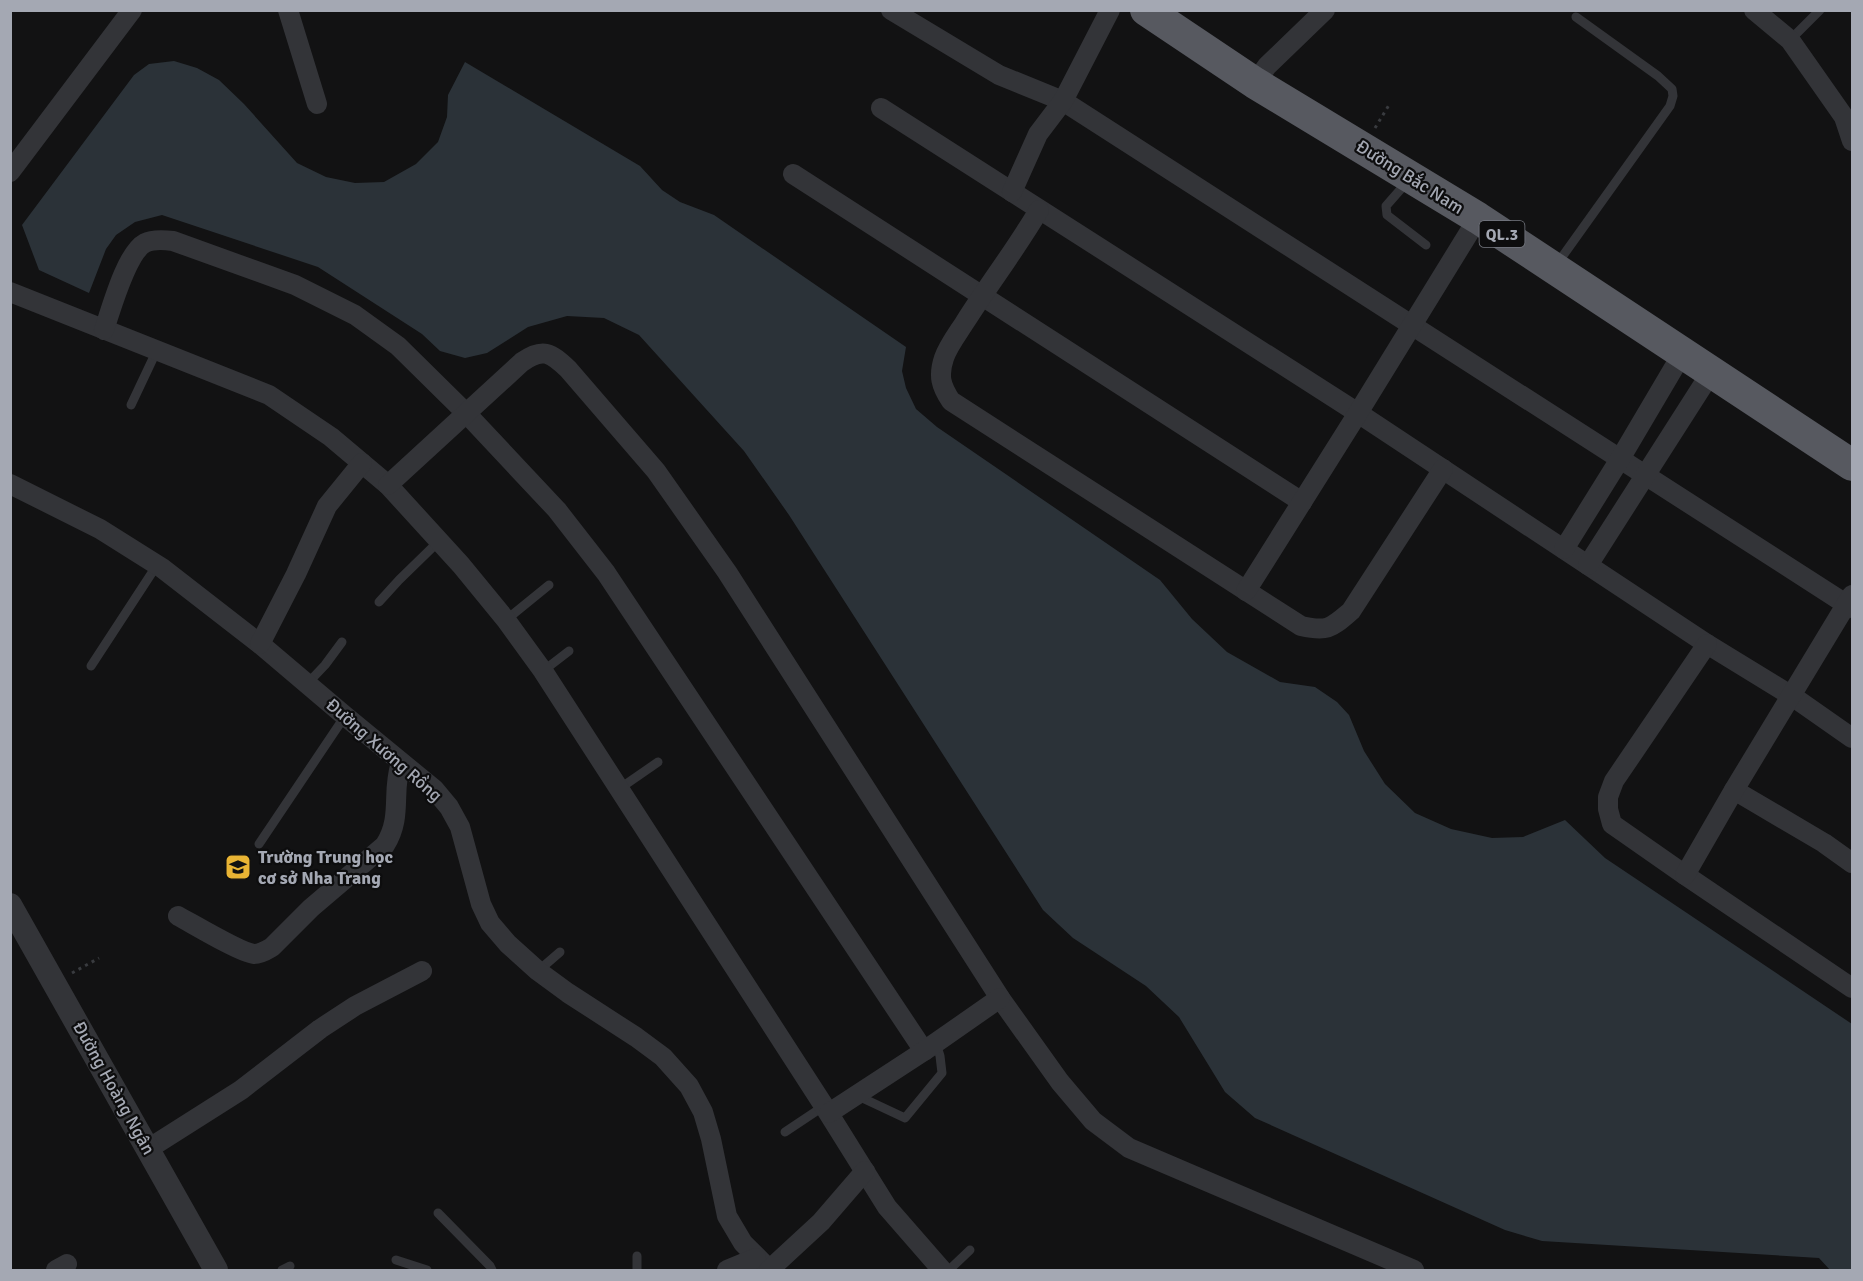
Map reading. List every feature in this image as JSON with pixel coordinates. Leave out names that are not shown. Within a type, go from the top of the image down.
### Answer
[{"type":"highway","name":"Đường Bắc Nam","points":[[1146,10],[1255,83],[1478,218],[1852,465]]},
{"type":"street","points":[[10,172],[132,10]]},
{"type":"street","points":[[288,10],[317,104]]},
{"type":"street","points":[[1012,192],[1038,134],[1063,101],[1110,10]]},
{"type":"street","points":[[1255,83],[1267,66],[1325,10]]},
{"type":"street","points":[[1754,10],[1790,40],[1848,112],[1852,141]]},
{"type":"street","points":[[902,13],[999,75],[1063,101],[1620,459],[1850,602],[1734,790],[1685,875]]},
{"type":"street","points":[[881,108],[1358,413],[1707,644],[1792,696],[1852,738]]},
{"type":"street","points":[[793,174],[1302,502]]},
{"type":"street","points":[[1039,210],[944,356],[941,387],[951,401],[1246,591],[1301,626],[1320,630],[1334,625],[1351,611],[1443,469]]},
{"type":"street","points":[[1246,591],[1478,218]]},
{"type":"street","points":[[104,330],[127,266],[136,251],[145,243],[159,240],[173,241],[295,285],[355,315],[398,346],[466,413],[557,510],[606,573],[930,1047]]},
{"type":"street","points":[[10,292],[269,394],[331,437],[388,485],[506,620],[543,671],[887,1207],[942,1270]]},
{"type":"street","points":[[388,485],[522,362],[533,354],[553,355],[568,369],[656,471],[727,572],[1000,998],[1060,1082],[1093,1121],[1129,1148],[1414,1270]]},
{"type":"street","points":[[1564,549],[1682,354]]},
{"type":"street","points":[[1588,565],[1712,371]]},
{"type":"street","points":[[260,644],[296,574],[327,506],[362,463]]},
{"type":"street","name":"Đường Xương Rồng","points":[[10,484],[100,529],[157,565],[260,644],[434,789],[449,807],[460,827],[481,904],[490,923],[508,944],[538,971],[663,1057],[689,1086],[703,1112],[711,1139],[727,1216],[743,1243],[765,1266]]},
{"type":"street","points":[[1707,644],[1614,781],[1608,797],[1612,824],[1852,988]]},
{"type":"street","points":[[178,916],[242,950],[255,954],[272,946],[311,908],[385,846],[396,818],[397,775],[401,763]]},
{"type":"street","points":[[1734,790],[1824,843],[1852,863]]},
{"type":"street","name":"Đường Hoàng Ngân","points":[[10,905],[216,1270]]},
{"type":"street","points":[[148,1149],[241,1090],[355,1006],[422,971]]},
{"type":"street","points":[[826,1109],[856,1095],[1000,998]]},
{"type":"street","points":[[727,1270],[765,1266],[821,1222],[865,1171]]},
{"type":"lane","points":[[1790,40],[1820,10]]},
{"type":"lane","points":[[1554,268],[1670,106],[1673,96],[1672,89],[1658,76],[1576,17]]},
{"type":"lane","points":[[1411,178],[1386,206],[1388,215],[1426,244]]},
{"type":"lane","points":[[131,405],[157,350]]},
{"type":"lane","points":[[379,602],[439,541]]},
{"type":"lane","points":[[91,666],[157,565]]},
{"type":"lane","points":[[506,620],[549,585]]},
{"type":"lane","points":[[308,684],[342,642]]},
{"type":"lane","points":[[543,671],[569,651]]},
{"type":"lane","points":[[259,844],[345,716]]},
{"type":"lane","points":[[619,789],[658,762]]},
{"type":"lane","points":[[538,971],[560,952]]},
{"type":"lane","points":[[856,1095],[906,1118],[942,1073],[940,1056],[930,1047]]},
{"type":"lane","points":[[785,1132],[826,1109]]},
{"type":"lane","points":[[438,1213],[492,1270]]},
{"type":"lane","points":[[949,1270],[970,1250]]},
{"type":"lane","points":[[637,1256],[637,1270]]},
{"type":"lane","points":[[396,1260],[427,1270]]},
{"type":"path","points":[[55,982],[99,958]]},
{"type":"shaded area","points":[[174,61],[197,68],[219,80],[297,163],[326,177],[355,183],[384,182],[416,164],[438,142],[447,117],[448,95],[465,62],[640,166],[662,190],[680,202],[714,215],[906,347],[902,371],[906,388],[916,409],[937,427],[1160,580],[1192,619],[1227,652],[1280,682],[1315,687],[1337,702],[1349,715],[1364,751],[1385,784],[1415,813],[1451,829],[1492,838],[1523,837],[1565,820],[1605,858],[1852,1024],[1852,1270],[1830,1270],[1819,1258],[1542,1241],[1505,1230],[1255,1118],[1225,1092],[1179,1017],[1146,986],[1073,938],[1043,910],[789,515],[744,451],[639,335],[604,318],[567,316],[528,327],[487,353],[465,358],[440,351],[422,334],[318,267],[162,215],[135,222],[116,235],[106,249],[89,293],[39,270],[22,225],[134,75],[149,64]]},
{"type":"place","name":"Trường Trung học cơ sở Nha Trang","points":[[238,867]]}]
